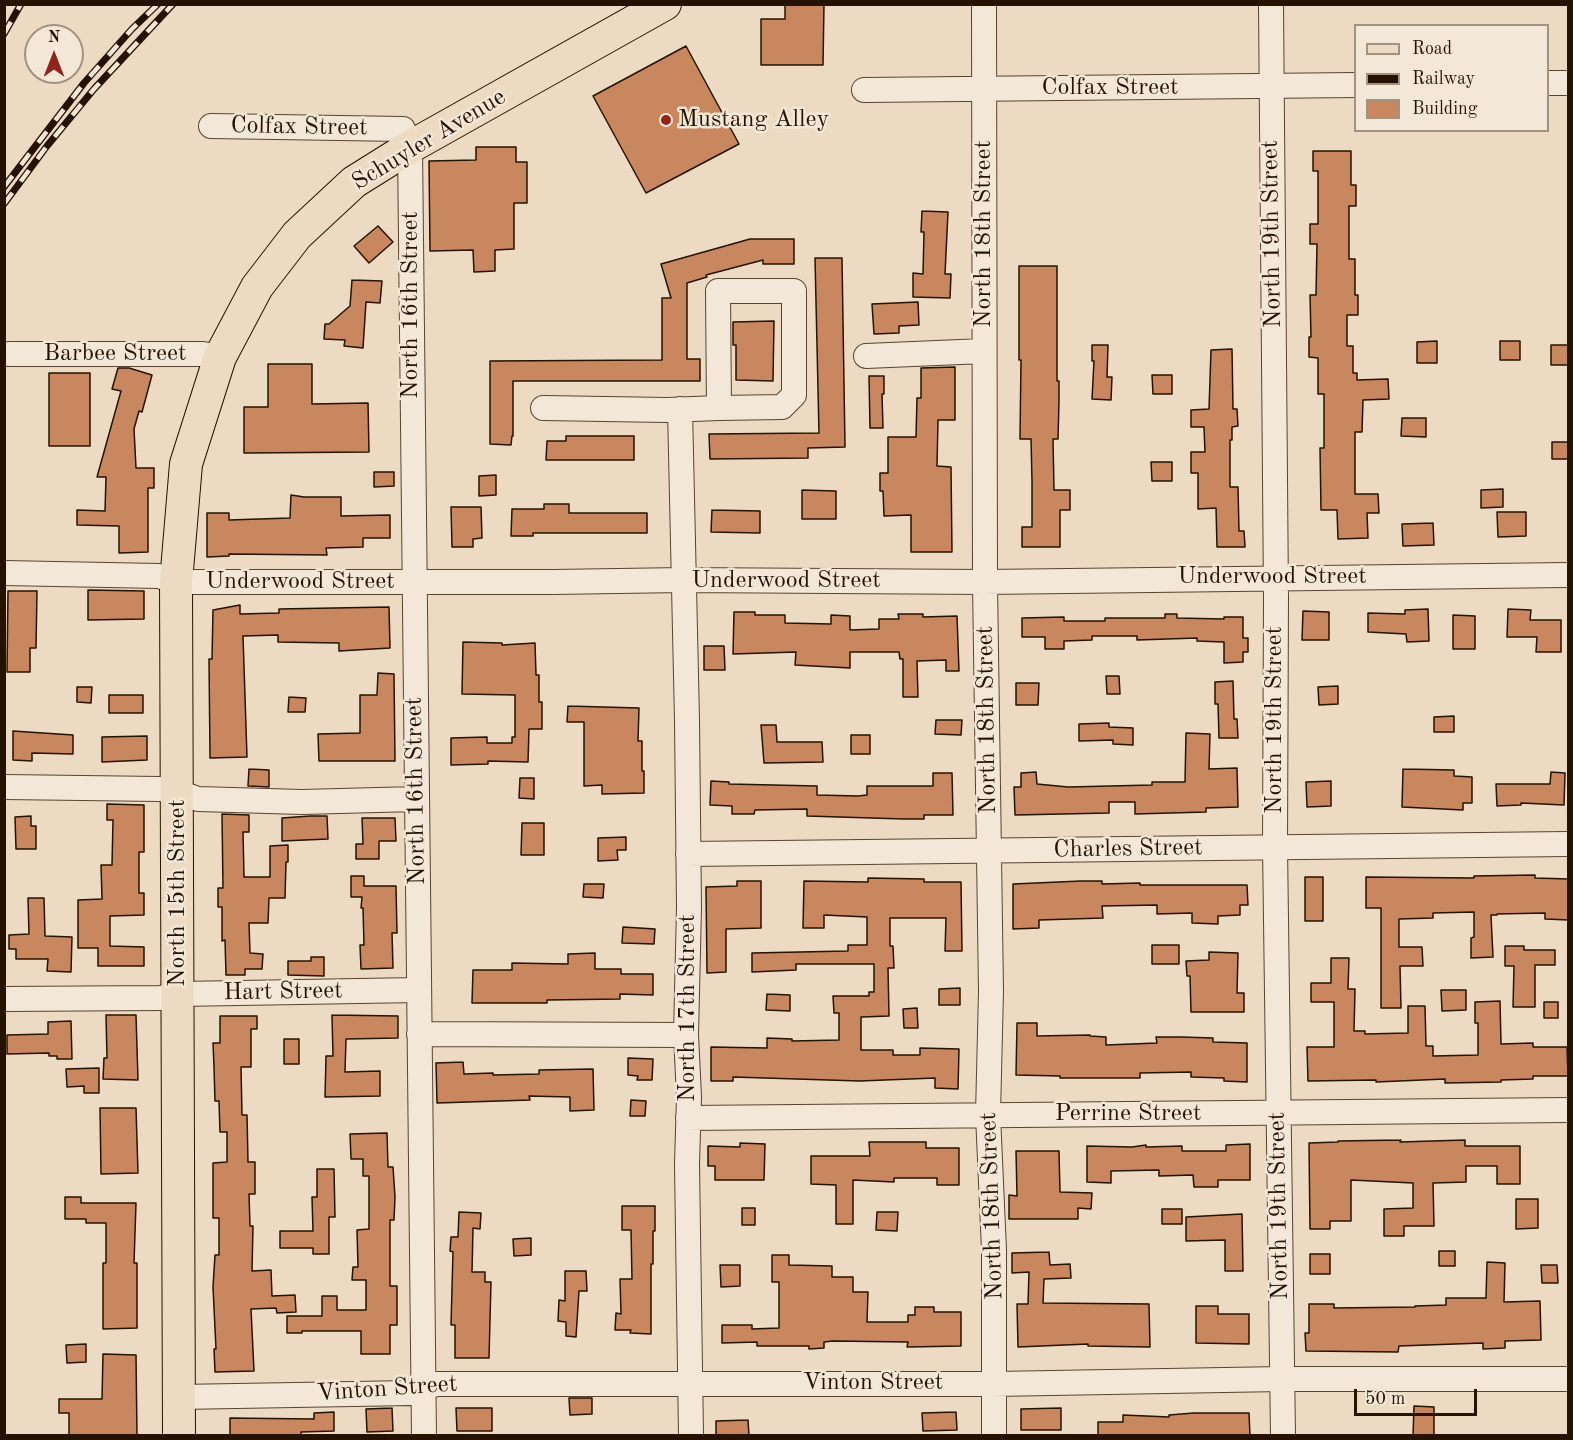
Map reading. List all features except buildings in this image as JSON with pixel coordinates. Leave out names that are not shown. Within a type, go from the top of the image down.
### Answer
[{"type":"main road","name":"Schuyler Avenue","points":[[220,357],[257,287],[297,234],[354,182],[410,147],[665,4]]},
{"type":"main road","name":"North 15th Street","points":[[179,1436],[176,582],[186,464],[220,357]]},
{"type":"street","name":"North 18th Street","points":[[984,4],[985,582],[991,991],[988,1115],[994,1250],[994,1436]]},
{"type":"street","name":"North 19th Street","points":[[1271,4],[1276,578],[1275,846],[1283,1436]]},
{"type":"street","points":[[1549,83],[1569,83]]},
{"type":"street","name":"Colfax Street","points":[[864,90],[1354,85]]},
{"type":"street","name":"Colfax Street","points":[[212,126],[403,129],[410,147]]},
{"type":"street","name":"North 16th Street","points":[[410,147],[413,582],[423,1167],[424,1436]]},
{"type":"street","points":[[543,408],[680,409],[782,407],[794,395],[794,291],[718,291],[719,408]]},
{"type":"street","points":[[866,356],[984,351]]},
{"type":"street","name":"Barbee Street","points":[[9,354],[203,354],[220,357]]},
{"type":"street","name":"North 17th Street","points":[[680,409],[688,854],[686,1035],[691,1436]]},
{"type":"street","name":"Underwood Street","points":[[4,573],[159,576],[176,582],[683,580],[985,582],[1569,575]]},
{"type":"street","points":[[4,787],[160,789],[198,799],[302,802],[417,799]]},
{"type":"street","name":"Charles Street","points":[[688,854],[1569,844]]},
{"type":"street","name":"Hart Street","points":[[4,999],[161,998],[179,994],[419,990]]},
{"type":"street","points":[[419,1034],[686,1035]]},
{"type":"street","name":"Perrine Street","points":[[688,1118],[1569,1110]]},
{"type":"street","name":"Vinton Street","points":[[178,1397],[411,1393],[436,1384],[994,1384],[1282,1378],[1569,1378]]},
{"type":"railway","points":[[4,34],[21,4]]},
{"type":"railway","points":[[4,187],[84,83],[132,29],[158,4]]},
{"type":"railway","points":[[4,204],[47,146],[94,89],[173,4]]},
{"type":"place","name":"Mustang Alley","points":[[666,120]]}]
